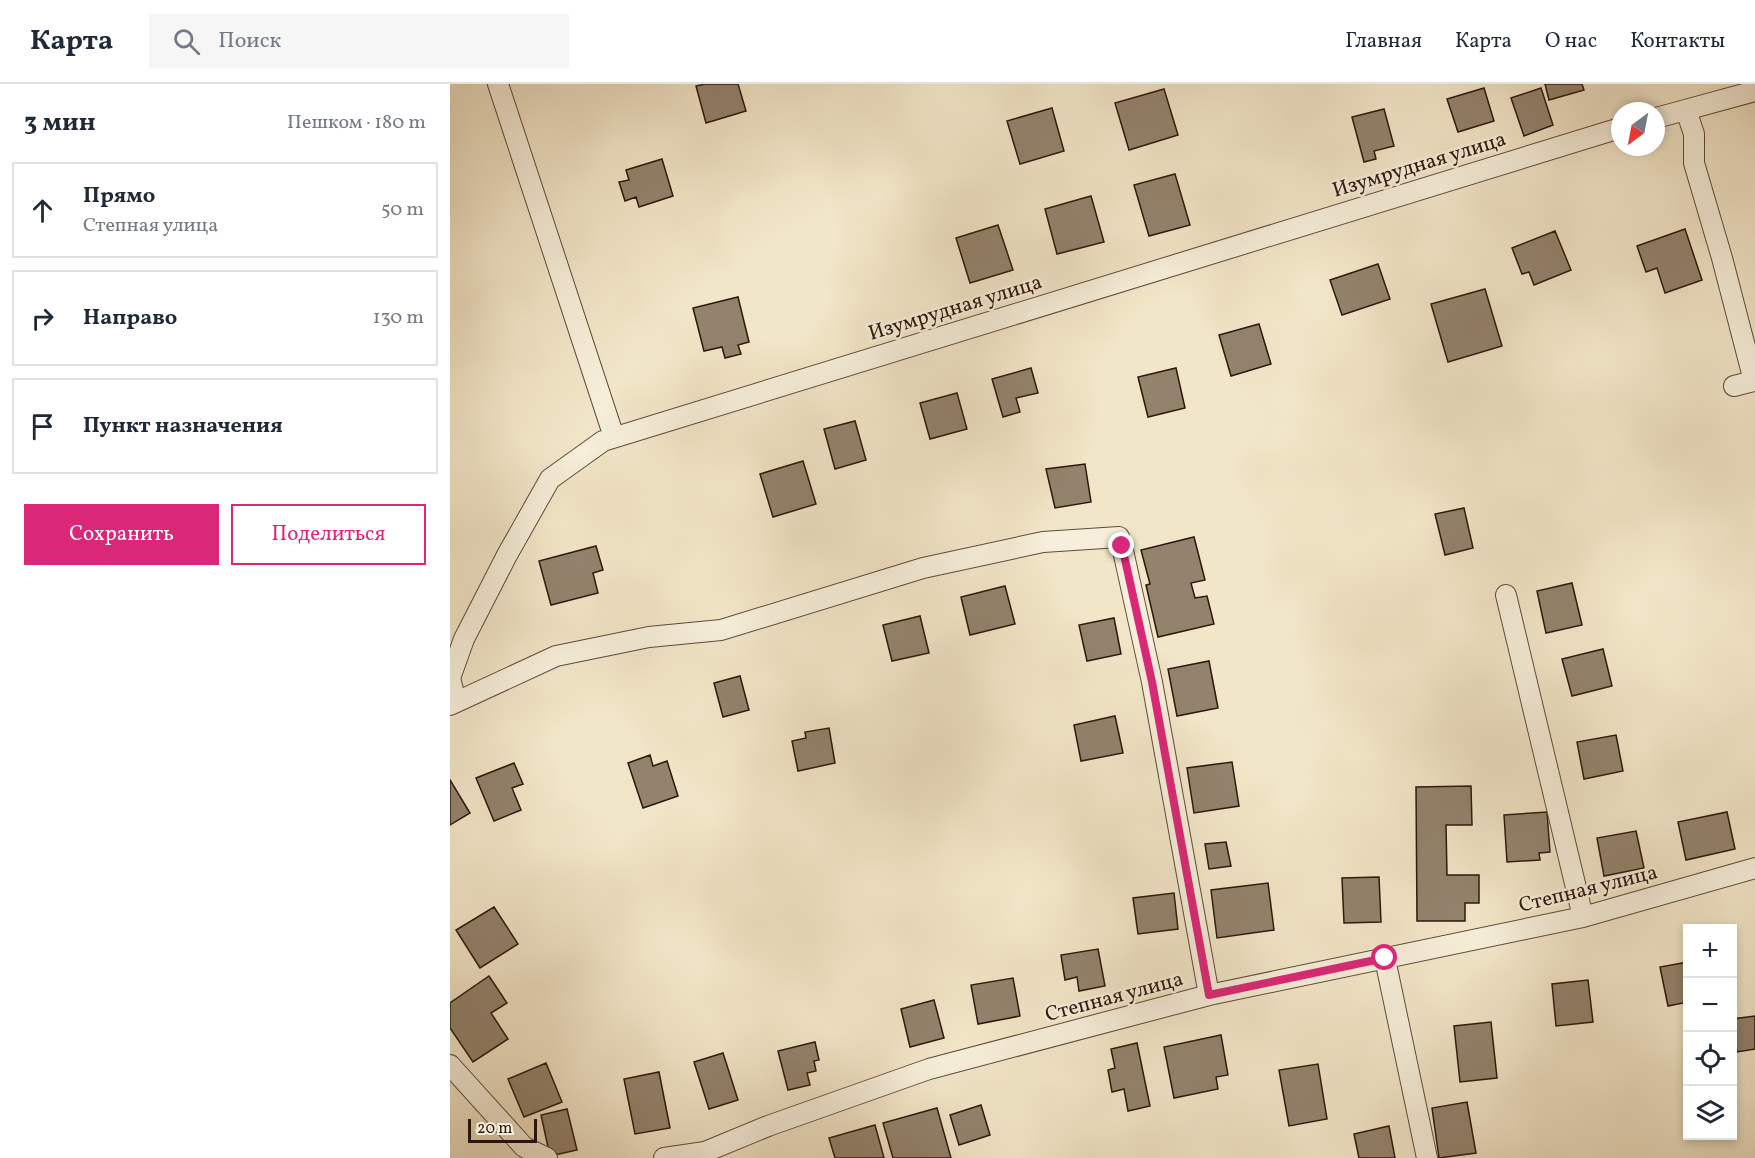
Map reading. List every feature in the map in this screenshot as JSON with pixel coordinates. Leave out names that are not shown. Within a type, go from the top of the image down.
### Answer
[{"type":"street","points":[[498,84],[614,437]]},
{"type":"street","points":[[1665,116],[1755,91]]},
{"type":"street","points":[[1686,110],[1694,135],[1694,163],[1754,381],[1734,386]]},
{"type":"street","name":"Изумрудная улица","points":[[453,703],[450,678],[464,639],[507,555],[550,479],[603,441],[1611,131]]},
{"type":"street","points":[[453,703],[556,656],[649,637],[721,630],[922,568],[1042,542],[1120,542],[1152,682],[1209,995]]},
{"type":"street","points":[[1506,595],[1582,918]]},
{"type":"street","name":"Степная улица","points":[[664,1158],[706,1155],[768,1126],[930,1070],[1209,995],[1582,918],[1755,868]]},
{"type":"street","points":[[1385,958],[1427,1158]]},
{"type":"street","points":[[450,1065],[524,1147],[547,1158]]},
{"type":"building","points":[[738,84],[746,111],[706,123],[696,86]]},
{"type":"building","points":[[1545,84],[1582,84],[1584,90],[1549,100]]},
{"type":"building","points":[[1484,88],[1494,121],[1458,132],[1447,99]]},
{"type":"building","points":[[1541,88],[1553,125],[1524,136],[1511,98]]},
{"type":"building","points":[[1164,89],[1178,135],[1129,150],[1115,103]]},
{"type":"building","points":[[1052,108],[1064,151],[1020,164],[1007,121]]},
{"type":"building","points":[[1384,109],[1394,146],[1374,151],[1376,159],[1364,162],[1352,117]]},
{"type":"building","points":[[662,159],[673,196],[639,207],[636,197],[625,201],[619,182],[629,180],[626,170]]},
{"type":"building","points":[[1175,174],[1190,225],[1149,236],[1134,185]]},
{"type":"building","points":[[1091,196],[1104,242],[1057,254],[1045,209]]},
{"type":"building","points":[[998,225],[1013,270],[970,283],[956,238]]},
{"type":"building","points":[[1685,229],[1702,280],[1665,293],[1657,268],[1646,272],[1637,246]]},
{"type":"building","points":[[1555,231],[1571,270],[1534,285],[1529,272],[1522,274],[1512,248]]},
{"type":"building","points":[[1378,264],[1390,299],[1342,315],[1330,280]]},
{"type":"building","points":[[1485,289],[1502,346],[1448,362],[1431,304]]},
{"type":"building","points":[[738,297],[749,342],[738,345],[741,354],[725,358],[722,347],[704,351],[693,308]]},
{"type":"building","points":[[1259,324],[1271,364],[1231,376],[1219,335]]},
{"type":"building","points":[[1031,368],[1038,393],[1016,398],[1020,412],[1003,417],[992,379]]},
{"type":"building","points":[[1176,368],[1185,408],[1148,417],[1138,377]]},
{"type":"building","points":[[957,393],[967,429],[930,439],[920,403]]},
{"type":"building","points":[[855,421],[866,460],[835,469],[824,429]]},
{"type":"building","points":[[803,461],[816,504],[773,517],[760,474]]},
{"type":"building","points":[[1085,464],[1091,502],[1055,508],[1046,469]]},
{"type":"building","points":[[1464,508],[1473,548],[1445,555],[1435,514]]},
{"type":"building","points":[[1194,537],[1205,580],[1191,583],[1195,598],[1207,596],[1214,624],[1158,637],[1146,585],[1150,584],[1141,550]]},
{"type":"building","points":[[596,546],[603,570],[593,573],[598,593],[551,605],[539,561]]},
{"type":"building","points":[[1572,583],[1582,625],[1546,633],[1537,591]]},
{"type":"building","points":[[1005,586],[1015,624],[970,635],[961,597]]},
{"type":"building","points":[[920,616],[929,653],[892,661],[883,625]]},
{"type":"building","points":[[1114,618],[1121,654],[1087,661],[1079,625]]},
{"type":"building","points":[[1603,649],[1612,686],[1572,696],[1562,659]]},
{"type":"building","points":[[1209,661],[1218,708],[1177,716],[1168,669]]},
{"type":"building","points":[[740,676],[749,710],[723,717],[714,683]]},
{"type":"building","points":[[1115,716],[1123,753],[1081,761],[1074,725]]},
{"type":"building","points":[[829,728],[835,763],[798,771],[792,741],[806,738],[805,732]]},
{"type":"building","points":[[1616,735],[1623,771],[1584,779],[1577,742]]},
{"type":"building","points":[[650,755],[653,766],[667,761],[678,796],[643,808],[628,763]]},
{"type":"building","points":[[1232,762],[1239,806],[1194,813],[1187,768]]},
{"type":"building","points":[[514,763],[523,784],[512,788],[521,810],[494,821],[476,778]]},
{"type":"building","points":[[450,780],[470,813],[450,825]]},
{"type":"building","points":[[1471,786],[1472,825],[1446,825],[1447,875],[1479,875],[1479,903],[1465,903],[1465,921],[1417,921],[1416,787]]},
{"type":"building","points":[[1547,812],[1550,852],[1539,853],[1540,860],[1507,862],[1504,815]]},
{"type":"building","points":[[1727,812],[1735,849],[1686,860],[1678,822]]},
{"type":"building","points":[[1636,831],[1644,868],[1604,876],[1597,838]]},
{"type":"building","points":[[1226,842],[1231,866],[1209,869],[1205,844]]},
{"type":"building","points":[[1379,877],[1381,922],[1344,923],[1342,878]]},
{"type":"building","points":[[1268,883],[1274,930],[1217,938],[1211,890]]},
{"type":"building","points":[[1174,893],[1178,929],[1138,934],[1133,898]]},
{"type":"building","points":[[494,907],[518,944],[480,968],[456,930]]},
{"type":"building","points":[[1098,949],[1105,986],[1079,991],[1077,977],[1065,980],[1061,955]]},
{"type":"building","points":[[1683,963],[1683,1003],[1668,1006],[1660,967]]},
{"type":"building","points":[[489,976],[507,1003],[491,1013],[508,1039],[473,1062],[450,1028],[450,1003]]},
{"type":"building","points":[[1013,978],[1020,1016],[978,1024],[971,985]]},
{"type":"building","points":[[1588,980],[1593,1022],[1556,1026],[1552,984]]},
{"type":"building","points":[[934,1000],[944,1038],[910,1047],[901,1009]]},
{"type":"building","points":[[1755,1016],[1755,1049],[1737,1052],[1737,1018]]},
{"type":"building","points":[[1491,1022],[1497,1078],[1460,1082],[1454,1026]]},
{"type":"building","points":[[1221,1035],[1228,1075],[1216,1077],[1218,1089],[1174,1098],[1164,1047]]},
{"type":"building","points":[[815,1042],[819,1060],[814,1061],[816,1071],[807,1073],[810,1085],[788,1090],[778,1051]]},
{"type":"building","points":[[1137,1043],[1150,1106],[1128,1111],[1124,1089],[1112,1092],[1108,1070],[1115,1068],[1111,1049]]},
{"type":"building","points":[[723,1053],[738,1100],[709,1109],[694,1062]]},
{"type":"building","points":[[546,1063],[562,1102],[524,1117],[508,1079]]},
{"type":"building","points":[[1318,1064],[1327,1119],[1289,1126],[1279,1070]]},
{"type":"building","points":[[659,1072],[670,1128],[635,1134],[624,1079]]},
{"type":"building","points":[[1467,1102],[1476,1153],[1439,1158],[1432,1108]]},
{"type":"building","points":[[981,1105],[990,1135],[959,1145],[950,1115]]},
{"type":"building","points":[[937,1108],[951,1158],[893,1158],[883,1123]]},
{"type":"building","points":[[567,1109],[577,1150],[550,1156],[541,1115]]},
{"type":"building","points":[[875,1125],[884,1158],[835,1158],[829,1138]]},
{"type":"building","points":[[1389,1126],[1395,1158],[1359,1158],[1354,1134]]},
{"type":"route","points":[[1122,546],[1152,682],[1209,995],[1385,958]]}]
